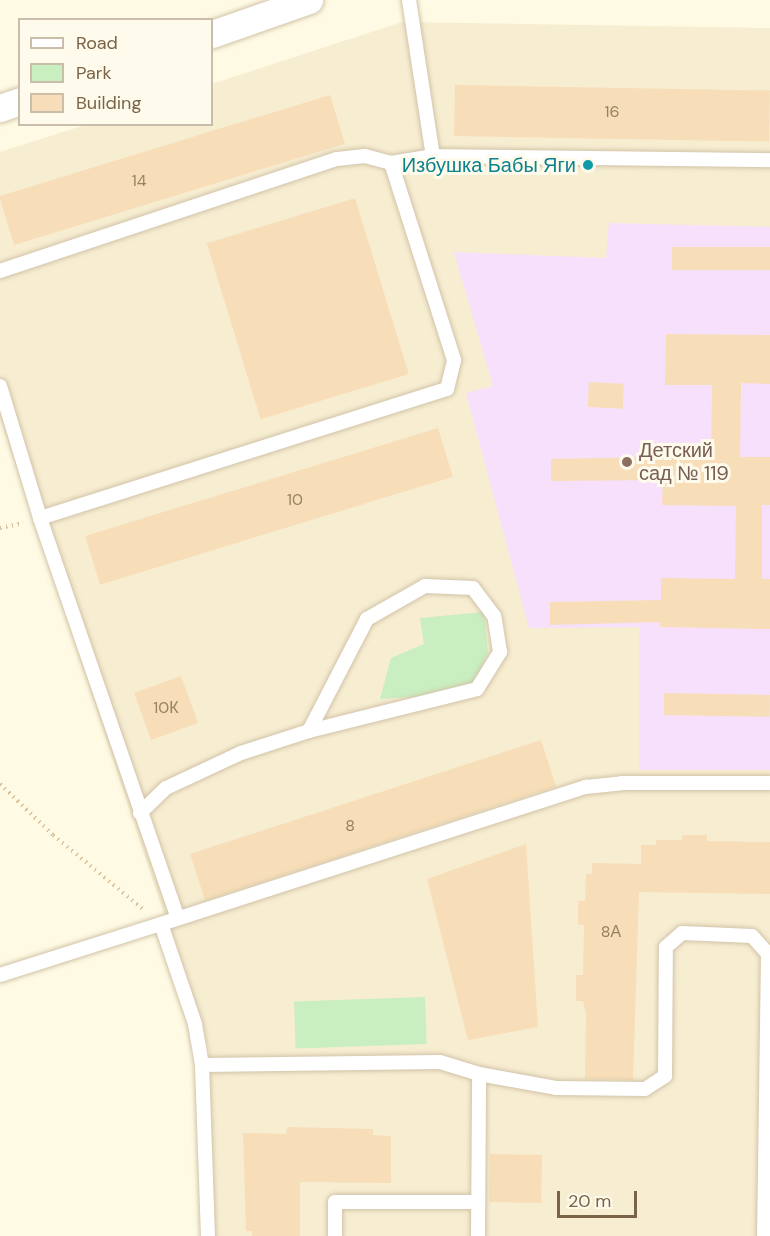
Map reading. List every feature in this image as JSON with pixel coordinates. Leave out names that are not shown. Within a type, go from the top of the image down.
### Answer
[{"type":"street","points":[[213,34],[309,0]]},
{"type":"street","points":[[0,108],[18,102]]},
{"type":"lane","points":[[409,0],[433,156]]},
{"type":"lane","points":[[0,271],[337,159],[366,156],[392,163],[433,156],[770,160]]},
{"type":"lane","points":[[40,518],[447,389],[454,360],[392,163]]},
{"type":"lane","points":[[0,386],[40,518],[178,918]]},
{"type":"lane","points":[[140,813],[166,788],[241,753],[309,731],[477,689],[500,652],[494,616],[473,588],[425,586],[367,619],[309,731]]},
{"type":"lane","points":[[0,975],[586,787],[622,783],[770,783]]},
{"type":"lane","points":[[161,924],[195,1024],[202,1065],[208,1236]]},
{"type":"lane","points":[[202,1065],[440,1062],[479,1074],[556,1088],[645,1089],[665,1076],[666,947],[682,933],[752,936],[768,954],[764,1236]]},
{"type":"lane","points":[[478,1236],[479,1074]]},
{"type":"lane","points":[[335,1236],[335,1202],[478,1202]]},
{"type":"path","points":[[0,784],[52,835],[161,924]]},
{"type":"shaded area","points":[[402,22],[770,28],[770,1236],[210,1236],[210,1053],[0,417],[0,152],[82,126],[213,126],[213,84]]},
{"type":"shaded area","name":"Детский сад № 119","points":[[609,223],[770,227],[770,770],[639,770],[639,627],[529,628],[466,393],[493,386],[454,252],[606,258]]},
{"type":"green space","points":[[484,612],[488,652],[474,685],[425,696],[380,699],[391,658],[424,644],[420,618]]},
{"type":"green space","points":[[425,997],[427,1044],[296,1049],[294,1002]]},
{"type":"building","points":[[455,85],[770,90],[769,141],[454,136]]},
{"type":"building","points":[[330,95],[345,144],[14,245],[0,196]]},
{"type":"building","points":[[355,198],[409,374],[261,419],[207,243]]},
{"type":"building","points":[[672,247],[770,247],[770,270],[672,270]]},
{"type":"building","points":[[666,334],[770,335],[770,384],[741,383],[740,457],[770,457],[770,505],[762,505],[762,579],[770,579],[770,629],[660,627],[660,622],[550,625],[550,602],[661,600],[661,578],[735,579],[736,506],[662,505],[663,480],[551,481],[551,459],[711,456],[712,385],[665,385]]},
{"type":"building","points":[[589,382],[624,384],[623,409],[588,407]]},
{"type":"building","points":[[438,428],[453,477],[100,585],[85,536]]},
{"type":"building","points":[[181,676],[198,723],[151,740],[134,693]]},
{"type":"building","points":[[664,693],[770,695],[770,717],[664,715]]},
{"type":"building","points":[[541,740],[556,787],[205,901],[190,854]]},
{"type":"building","points":[[682,835],[707,835],[707,841],[770,842],[770,894],[639,892],[633,1080],[585,1079],[586,1014],[583,1001],[576,1001],[576,975],[583,975],[584,925],[578,925],[578,901],[585,901],[586,874],[592,874],[592,863],[641,864],[641,845],[656,845],[656,840],[682,840]]},
{"type":"building","points":[[526,844],[538,1027],[468,1040],[427,879]]},
{"type":"building","points":[[287,1127],[373,1129],[373,1135],[391,1136],[391,1183],[300,1182],[300,1236],[252,1236],[252,1231],[246,1231],[243,1133],[286,1134]]},
{"type":"building","points":[[490,1154],[542,1155],[541,1203],[489,1202]]},
{"type":"place","name":"Избушка Бабы Яги","points":[[588,165]]},
{"type":"place","name":"Детский сад № 119","points":[[627,462]]}]
